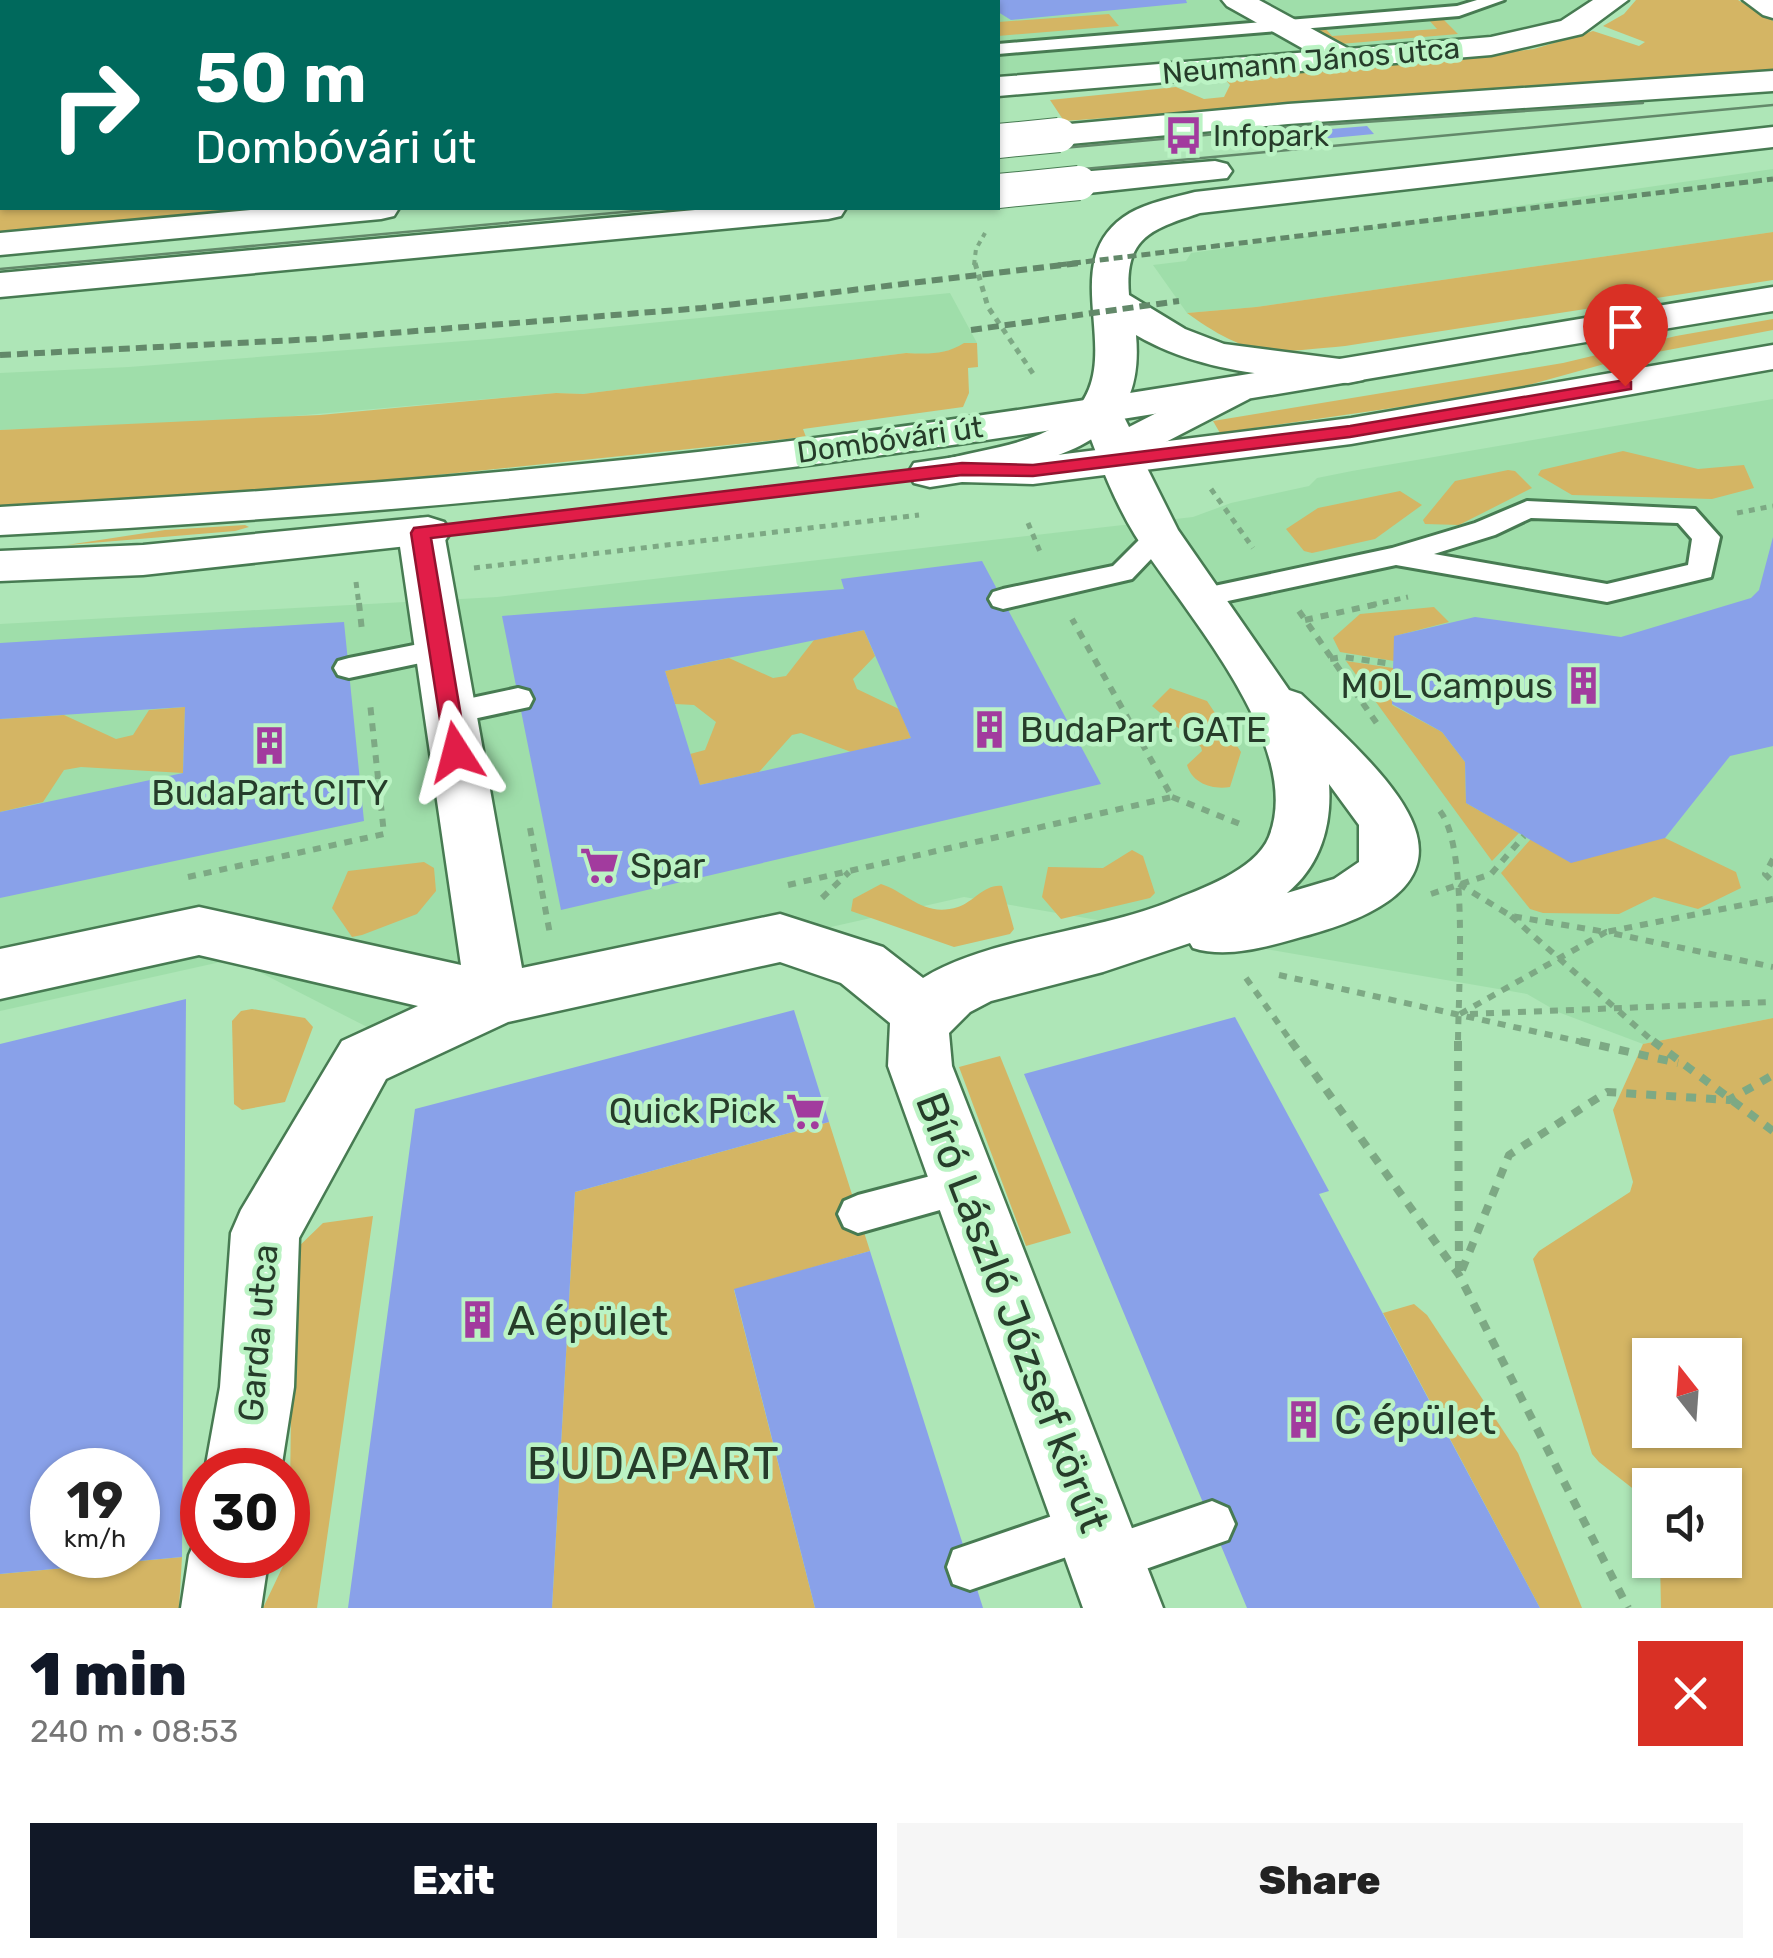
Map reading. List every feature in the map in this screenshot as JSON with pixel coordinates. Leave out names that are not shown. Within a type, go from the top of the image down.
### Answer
[{"type":"main road","name":"Neumann János utca","points":[[1000,87],[1343,58],[1468,21],[1571,28],[1613,0]]},
{"type":"main road","points":[[1758,0],[1773,8]]},
{"type":"main road","points":[[1238,4],[1281,14],[1343,58]]},
{"type":"main road","points":[[1000,141],[1288,114],[1773,81]]},
{"type":"main road","points":[[1000,191],[1773,119]]},
{"type":"main road","points":[[962,469],[1051,443],[1080,430],[1101,410],[1120,369],[1107,266],[1117,240],[1141,220],[1176,207],[1773,137]]},
{"type":"main road","points":[[0,244],[360,210]]},
{"type":"main road","points":[[0,284],[806,210]]},
{"type":"main road","name":"Dombóvári út","points":[[0,521],[220,510],[436,493],[801,452],[1234,390],[1773,299]]},
{"type":"main road","points":[[1112,300],[1166,336],[1193,348],[1243,359],[1348,371]]},
{"type":"main road","name":"Dombóvári út","points":[[0,566],[424,553],[962,469],[1033,470],[1389,425],[1773,357]]},
{"type":"main road","points":[[1122,459],[1145,436],[1234,390]]},
{"type":"main road","points":[[0,974],[199,930],[493,976],[780,938],[862,965],[925,1015],[952,990],[1112,946],[1226,904],[1268,880],[1294,846],[1302,785],[1286,734],[1159,536],[1101,410]]},
{"type":"main road","points":[[424,553],[493,976]]},
{"type":"main road","points":[[1112,946],[1217,930],[1349,897],[1374,885],[1390,857],[1389,832],[1371,798],[1253,677]]},
{"type":"main road","points":[[1294,846],[1334,865],[1390,857]]},
{"type":"main road","name":"Garda utca","points":[[247,1448],[257,1387],[265,1233],[364,1060],[493,976]]},
{"type":"main road","name":"Bíró László József körút","points":[[925,1015],[917,1037],[920,1066],[1107,1564]]},
{"type":"main road","points":[[221,1608],[226,1578]]},
{"type":"lane","points":[[1468,21],[1494,0]]},
{"type":"lane","points":[[1000,49],[1281,14],[1468,21],[1512,0]]},
{"type":"lane","points":[[1200,598],[1396,556],[1486,530],[1528,509],[1684,516],[1706,538],[1701,571],[1607,594],[1396,556]]},
{"type":"lane","points":[[1486,530],[1494,551],[1505,564],[1532,580]]},
{"type":"lane","points":[[1002,599],[1122,574],[1159,536]]},
{"type":"lane","points":[[357,667],[439,650]]},
{"type":"lane","points":[[453,732],[518,699]]},
{"type":"lane","points":[[858,1214],[964,1184]]},
{"type":"lane","points":[[970,1567],[1107,1564],[1212,1524]]},
{"type":"path","points":[[987,231],[975,244],[971,264],[980,289],[1043,389]]},
{"type":"path","points":[[1208,484],[1385,734]]},
{"type":"path","points":[[338,584],[356,582],[424,553],[920,515]]},
{"type":"path","points":[[1028,523],[1056,589],[1172,797]]},
{"type":"path","points":[[173,880],[384,834],[357,667],[356,582]]},
{"type":"path","points":[[1330,659],[1342,656],[1393,664]]},
{"type":"path","points":[[776,888],[1172,797],[1294,846]]},
{"type":"path","points":[[1440,810],[1451,825],[1458,884],[1460,1275]]},
{"type":"path","points":[[1458,884],[1491,874],[1524,836]]},
{"type":"path","points":[[1773,859],[1766,874],[1773,882]]},
{"type":"path","points":[[1458,884],[1511,916],[1678,1063],[1773,1131]]},
{"type":"path","points":[[1459,1014],[1606,932],[1773,900]]},
{"type":"path","points":[[1511,916],[1773,967]]},
{"type":"path","points":[[493,976],[551,940]]},
{"type":"path","points":[[1256,970],[1237,965],[1460,1275],[1628,1608]]},
{"type":"path","points":[[1274,974],[1678,1063]]},
{"type":"path","points":[[1459,1014],[1773,1002]]},
{"type":"path","points":[[1460,1275],[1509,1155],[1607,1092],[1729,1100],[1773,1075]]},
{"type":"shaded area","points":[[1000,0],[1608,0],[1557,29],[1391,53],[1000,85]]},
{"type":"shaded area","points":[[1636,0],[1738,0],[1773,21],[1773,71],[1064,121],[1050,100],[1176,87],[1204,99],[1224,97],[1230,85],[1225,79],[1534,49],[1593,31],[1639,46],[1645,42],[1603,26],[1624,14]]},
{"type":"shaded area","points":[[1109,14],[1119,26],[1000,36],[1000,22]]},
{"type":"shaded area","points":[[1434,16],[1458,34],[1340,44],[1308,27],[1324,27],[1332,36],[1437,29],[1428,19]]},
{"type":"shaded area","points":[[1773,169],[1773,232],[1256,307],[1187,313],[1153,265],[1186,261],[1191,253]]},
{"type":"shaded area","points":[[0,210],[241,210],[0,232]]},
{"type":"shaded area","points":[[1773,232],[1773,280],[1345,346],[1278,351],[1245,346],[1187,313],[1256,307]]},
{"type":"shaded area","points":[[950,293],[977,343],[932,355],[906,353],[583,394],[556,393],[249,420],[0,430],[0,373],[490,339]]},
{"type":"shaded area","points":[[1773,319],[1773,330],[1626,358],[1503,392],[1220,433],[1213,421],[1563,363],[1676,336]]},
{"type":"shaded area","points":[[964,343],[977,343],[978,367],[968,368],[969,393],[963,407],[803,429],[806,437],[340,485],[0,506],[0,430],[320,415],[556,393],[583,394],[906,353],[936,353]]},
{"type":"shaded area","points":[[1773,399],[1773,1018],[1643,1044],[1558,1012],[1527,994],[964,897],[373,1030],[234,959],[0,1011],[0,624],[497,597],[1193,517],[1231,503],[1309,486],[1317,478]]},
{"type":"shaded area","points":[[1623,451],[1698,469],[1744,465],[1754,488],[1712,499],[1572,495],[1538,475],[1541,470]]},
{"type":"shaded area","points":[[1515,471],[1532,488],[1459,525],[1425,524],[1423,520],[1455,481]]},
{"type":"shaded area","points":[[1400,491],[1422,505],[1375,539],[1312,553],[1304,551],[1286,529],[1318,508]]},
{"type":"shaded area","points":[[249,527],[235,531],[67,545],[165,530]]},
{"type":"shaded area","points":[[1434,607],[1449,622],[1395,636],[1394,661],[1340,652],[1333,638],[1360,614]]},
{"type":"shaded area","points":[[864,630],[875,656],[853,679],[857,689],[899,709],[911,738],[851,752],[801,733],[792,735],[759,772],[700,785],[690,754],[705,750],[716,722],[694,705],[675,704],[665,671],[729,658],[773,678],[786,676],[814,640]]},
{"type":"shaded area","points":[[1346,661],[1393,668],[1392,705],[1442,732],[1465,762],[1466,803],[1519,833],[1492,861]]},
{"type":"shaded area","points":[[1170,688],[1207,701],[1241,752],[1230,787],[1204,784],[1193,776],[1187,765],[1202,751],[1201,747],[1152,706]]},
{"type":"shaded area","points":[[185,707],[183,773],[81,767],[64,770],[43,802],[0,812],[0,719],[64,715],[116,739],[133,735],[149,710]]},
{"type":"shaded area","points":[[1665,838],[1736,872],[1741,888],[1698,909],[1654,897],[1619,914],[1543,913],[1530,909],[1501,873],[1530,840]]},
{"type":"shaded area","points":[[1132,850],[1143,856],[1155,893],[1150,898],[1061,919],[1042,897],[1048,867],[1103,868]]},
{"type":"shaded area","points":[[424,862],[434,868],[436,891],[417,914],[352,937],[332,908],[348,871]]},
{"type":"shaded area","points":[[881,884],[935,909],[964,905],[990,888],[1002,886],[1014,929],[1010,934],[954,947],[851,911],[853,899]]},
{"type":"shaded area","points":[[252,1009],[305,1018],[313,1027],[285,1102],[242,1110],[234,1104],[232,1021],[241,1011]]},
{"type":"shaded area","points":[[1773,1018],[1773,1608],[1661,1608],[1660,1578],[1742,1578],[1742,1468],[1632,1468],[1632,1488],[1592,1454],[1533,1259],[1539,1251],[1630,1192],[1633,1182],[1613,1110],[1643,1044]]},
{"type":"shaded area","points":[[1000,1056],[1071,1233],[1026,1246],[959,1067]]},
{"type":"shaded area","points":[[829,1122],[870,1251],[734,1290],[815,1608],[552,1608],[575,1192]]},
{"type":"shaded area","points":[[373,1216],[317,1608],[263,1608],[277,1578],[310,1578],[310,1448],[291,1448],[293,1252],[323,1223]]},
{"type":"shaded area","points":[[1414,1304],[1427,1315],[1518,1453],[1582,1608],[1540,1608],[1383,1313]]},
{"type":"shaded area","points":[[180,1557],[179,1608],[0,1608],[0,1574],[30,1571],[30,1578],[160,1578],[160,1559]]},
{"type":"building","points":[[1000,0],[1187,3],[1011,20],[1000,13]]},
{"type":"building","points":[[1367,126],[1374,134],[1267,144],[1261,135]]},
{"type":"building","name":"MOL Campus","points":[[1773,537],[1773,746],[1730,756],[1665,838],[1571,863],[1466,803],[1465,762],[1442,732],[1392,704],[1394,636],[1475,617],[1621,637],[1751,598],[1759,590]]},
{"type":"building","name":"BudaPart GATE","points":[[982,561],[1101,784],[561,910],[502,616],[844,589],[841,579]],"holes":[[[864,630],[911,738],[700,785],[665,671]]]},
{"type":"building","name":"BudaPart CITY","points":[[344,622],[364,821],[0,898],[0,812],[183,773],[185,707],[0,719],[0,643]]},
{"type":"building","points":[[186,999],[180,1557],[160,1559],[160,1448],[30,1448],[30,1571],[0,1574],[0,1044]]},
{"type":"building","name":"A épület","points":[[794,1010],[829,1122],[575,1192],[552,1608],[348,1608],[415,1109]]},
{"type":"building","name":"C épület","points":[[1235,1017],[1329,1191],[1319,1194],[1540,1608],[1247,1608],[1024,1074]]},
{"type":"building","name":"A épület","points":[[870,1251],[983,1608],[815,1608],[734,1289]]},
{"type":"tram line","points":[[1000,154],[1306,126],[1643,103]]},
{"type":"tram line","points":[[1000,177],[1773,105]]},
{"type":"tram line","points":[[0,269],[646,210]]},
{"type":"railway","points":[[1058,265],[1773,179]]},
{"type":"railway","points":[[0,355],[316,339],[702,308],[1079,263]]},
{"type":"railway","points":[[971,330],[1179,301]]},
{"type":"place","name":"Infopark","points":[[1183,136]]},
{"type":"place","name":"MOL Campus","points":[[1583,686]]},
{"type":"place","name":"BudaPart GATE","points":[[990,730]]},
{"type":"place","name":"BudaPart CITY","points":[[270,746]]},
{"type":"place","name":"Spar","points":[[600,866]]},
{"type":"place","name":"Quick Pick","points":[[806,1111]]},
{"type":"place","name":"A épület","points":[[477,1320]]},
{"type":"place","name":"C épület","points":[[1304,1419]]},
{"type":"district","name":"BUDAPART","points":[[654,1463]]},
{"type":"route","points":[[456,752],[420,533],[962,469],[1033,470],[1350,431],[1625,386]]}]
